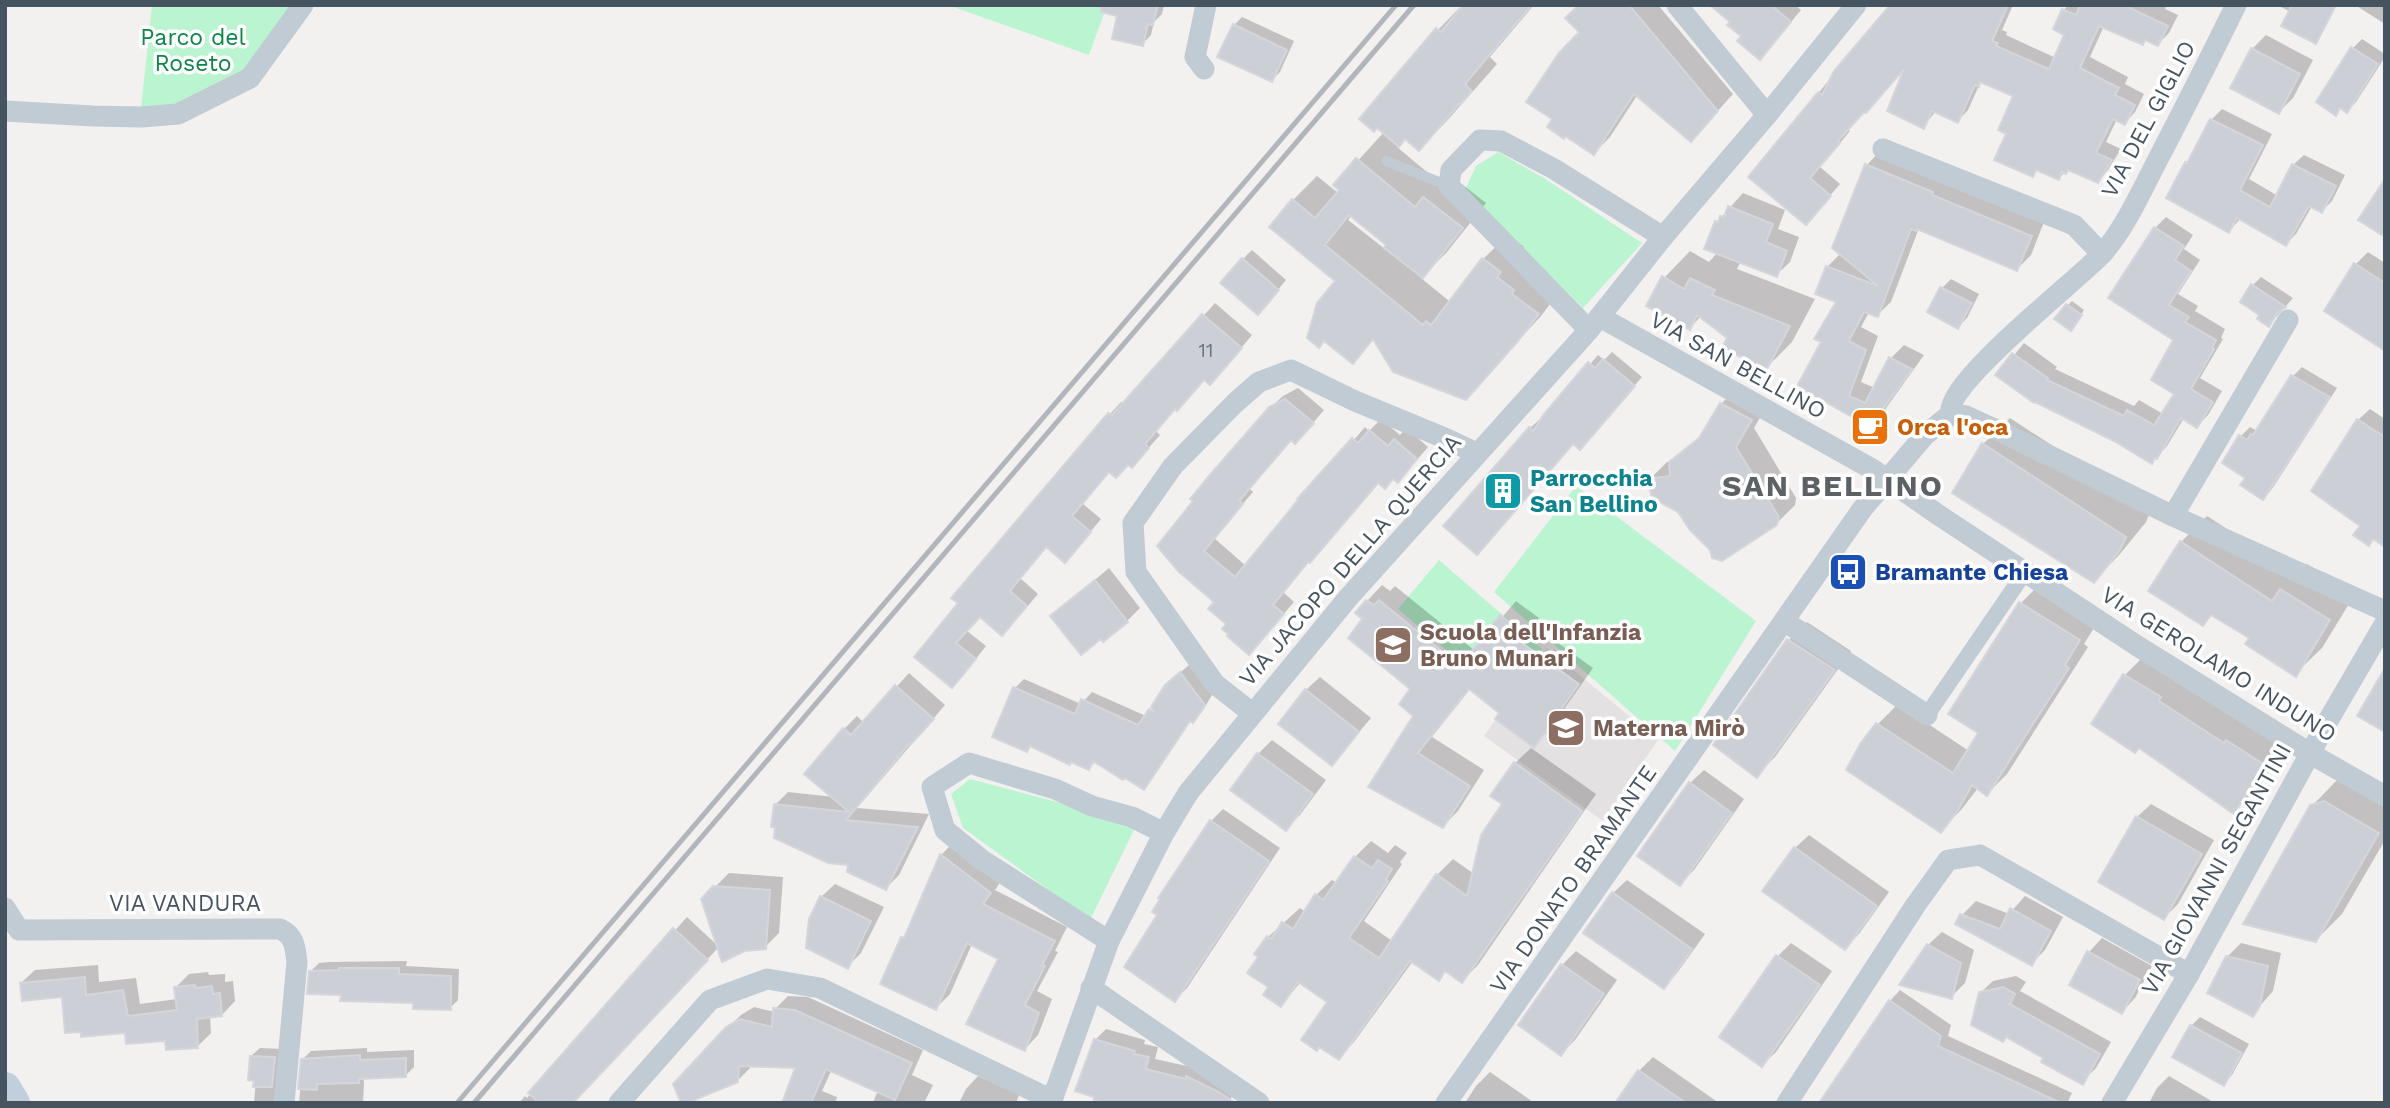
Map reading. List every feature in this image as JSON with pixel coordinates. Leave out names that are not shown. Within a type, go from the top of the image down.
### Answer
[{"type":"main road","points":[[5,1088],[14,1103]]},
{"type":"street","points":[[5,111],[93,116],[178,114],[250,78],[303,5]]},
{"type":"street","points":[[1204,69],[1195,57],[1206,5]]},
{"type":"street","points":[[1677,5],[1766,116]]},
{"type":"street","name":"VIA JACOPO DELLA QUERCIA","points":[[1051,1102],[1109,941],[1164,833],[1188,793],[1348,598],[1594,324],[1856,5]]},
{"type":"street","name":"VIA DEL GIGLIO","points":[[1951,414],[1954,398],[1965,383],[2005,342],[2102,254],[2132,209],[2236,5]]},
{"type":"street","points":[[1594,324],[1449,186],[1451,170],[1480,140],[1501,141],[1554,169],[1663,237]]},
{"type":"street","points":[[1883,149],[2074,225],[2102,254]]},
{"type":"street","points":[[2173,516],[2288,320]]},
{"type":"street","name":"VIA SAN BELLINO","points":[[1594,324],[1887,479]]},
{"type":"street","points":[[1252,713],[1215,684],[1136,572],[1133,523],[1174,466],[1259,382],[1291,370],[1476,453]]},
{"type":"street","points":[[1951,414],[1966,416],[2173,516],[2385,611]]},
{"type":"street","name":"VIA DONATO BRAMANTE","points":[[1446,1103],[1864,508],[1925,435],[1951,414]]},
{"type":"street","name":"VIA GEROLAMO INDUNO","points":[[1887,479],[2139,647],[2311,754],[2385,796]]},
{"type":"street","points":[[1784,621],[1927,715],[2025,572]]},
{"type":"street","name":"VIA GIOVANNI SEGANTINI","points":[[2112,1103],[2189,974],[2385,623]]},
{"type":"street","points":[[1109,941],[982,860],[945,830],[932,787],[969,763],[1055,789],[1092,806],[1132,817],[1164,833]]},
{"type":"street","points":[[1787,1103],[1948,860],[1980,855],[2189,974]]},
{"type":"street","name":"VIA VANDURA","points":[[5,908],[19,930],[280,929],[289,933],[295,943],[297,962],[284,1103]]},
{"type":"street","points":[[619,1103],[710,1000],[767,979],[820,988],[1051,1102]]},
{"type":"street","points":[[1091,988],[1259,1103]]},
{"type":"lane","points":[[1386,160],[1449,186]]},
{"type":"shaded area","name":"Materna Mirò","points":[[1547,648],[1658,740],[1603,821],[1484,736]]},
{"type":"green space","name":"Parco del Roseto","points":[[152,5],[297,5],[246,74],[176,109],[140,118]]},
{"type":"green space","points":[[948,5],[1107,5],[1089,55]]},
{"type":"green space","points":[[1498,152],[1547,180],[1642,243],[1583,308],[1465,190],[1476,166]]},
{"type":"green space","points":[[1576,486],[1756,621],[1675,751],[1494,592]]},
{"type":"green space","points":[[1439,560],[1542,649],[1504,699],[1398,609]]},
{"type":"green space","points":[[970,779],[1136,826],[1090,920],[963,828],[951,794]]},
{"type":"building","points":[[1101,5],[1158,5],[1153,25],[1148,24],[1143,46],[1112,39],[1117,16],[1101,12]]},
{"type":"building","points":[[1463,5],[1532,5],[1465,84],[1472,91],[1419,151],[1405,139],[1399,147],[1377,128],[1374,132],[1359,119],[1436,28],[1441,32]]},
{"type":"building","points":[[1579,5],[1629,5],[1718,111],[1691,142],[1634,94],[1594,155],[1547,127],[1552,119],[1526,102],[1559,53],[1579,32],[1565,18]]},
{"type":"building","points":[[1710,5],[1771,5],[1791,22],[1760,60],[1737,41],[1741,36],[1727,25],[1730,22]]},
{"type":"building","points":[[1890,5],[2008,5],[1992,41],[1998,43],[1996,46],[2049,69],[2064,35],[2053,29],[2062,9],[2076,15],[2080,5],[2124,5],[2168,26],[2158,46],[2145,40],[2143,45],[2099,26],[2080,68],[2119,88],[2115,95],[2135,105],[2125,125],[2113,119],[2096,153],[2112,160],[2098,183],[2068,170],[2066,174],[2062,172],[2059,180],[2036,170],[2033,177],[1994,160],[2006,134],[1998,130],[2013,96],[1980,82],[1979,87],[1975,85],[1958,123],[1932,111],[1924,129],[1887,111],[1904,69],[1838,141],[1840,143],[1810,178],[1831,196],[1806,225],[1748,177],[1818,92],[1822,95],[1834,71]]},
{"type":"building","points":[[2292,5],[2336,5],[2316,44],[2281,26]]},
{"type":"building","points":[[1233,24],[1287,50],[1272,82],[1217,57]]},
{"type":"building","points":[[2351,47],[2378,64],[2347,113],[2340,108],[2336,116],[2316,102]]},
{"type":"building","points":[[2251,48],[2300,74],[2279,114],[2230,88]]},
{"type":"building","points":[[2210,119],[2263,145],[2240,190],[2270,207],[2292,164],[2336,186],[2322,213],[2309,206],[2286,246],[2237,218],[2229,233],[2166,198]]},
{"type":"building","points":[[1356,158],[1415,207],[1423,197],[1463,228],[1423,278],[1384,248],[1386,245],[1349,215],[1325,245],[1423,325],[1426,321],[1431,325],[1482,258],[1501,272],[1497,277],[1514,290],[1512,294],[1539,314],[1466,400],[1393,372],[1373,339],[1353,364],[1324,341],[1319,348],[1307,338],[1317,303],[1335,281],[1269,227],[1292,199],[1315,218],[1339,190],[1333,185]]},
{"type":"building","points":[[1865,164],[2032,236],[2017,271],[1917,229],[1911,229],[1878,317],[1864,312],[1849,341],[1866,350],[1849,396],[1865,403],[1889,357],[1912,369],[1870,427],[1797,386],[1821,342],[1814,339],[1836,302],[1815,294],[1826,266],[1878,286],[1832,248]]},
{"type":"building","points":[[2385,179],[2385,237],[2358,220]]},
{"type":"building","points":[[1728,206],[1773,224],[1766,242],[1787,251],[1777,277],[1704,249],[1715,221],[1718,222],[1720,216],[1724,217]]},
{"type":"building","points":[[2154,227],[2184,246],[2175,260],[2191,271],[2169,305],[2189,317],[2185,322],[2216,340],[2212,348],[2214,349],[2191,389],[2213,402],[2197,428],[2181,418],[2152,464],[2114,441],[2034,403],[1995,375],[2012,353],[2048,378],[2047,380],[2124,416],[2127,410],[2154,425],[2174,394],[2151,380],[2173,340],[2108,298]]},
{"type":"building","points":[[1242,258],[1279,290],[1258,315],[1220,283]]},
{"type":"building","points":[[2354,263],[2385,283],[2385,351],[2324,311]]},
{"type":"building","points":[[1662,276],[1684,289],[1690,278],[1715,290],[1712,295],[1790,326],[1766,371],[1722,347],[1727,338],[1697,315],[1690,330],[1646,306]]},
{"type":"building","points":[[2251,284],[2286,307],[2277,313],[2269,327],[2257,319],[2259,315],[2240,302]]},
{"type":"building","points":[[1940,287],[1972,303],[1958,329],[1927,312]]},
{"type":"building","points":[[2066,304],[2082,315],[2071,331],[2054,319]]},
{"type":"building","points":[[1202,314],[1242,348],[1210,385],[1204,380],[1177,411],[1175,409],[1145,444],[1149,448],[1132,468],[1128,465],[1116,478],[1109,472],[1072,516],[1091,532],[1065,563],[1046,547],[1010,591],[1027,606],[1002,636],[980,617],[956,643],[976,659],[952,688],[914,657],[958,603],[951,598],[1108,413],[1112,415]]},
{"type":"building","points":[[1603,359],[1635,386],[1580,450],[1573,444],[1477,555],[1443,526],[1529,427],[1533,431],[1588,362],[1595,368]]},
{"type":"building","points":[[2291,375],[2330,397],[2263,500],[2240,485],[2245,478],[2222,463],[2239,435],[2247,440],[2253,435]]},
{"type":"building","points":[[1285,399],[1314,423],[1295,444],[1291,440],[1239,501],[1243,504],[1204,551],[1235,577],[1297,499],[1352,438],[1358,443],[1369,430],[1388,446],[1394,439],[1417,459],[1398,483],[1393,479],[1385,489],[1378,483],[1310,563],[1308,562],[1273,605],[1284,614],[1249,655],[1227,636],[1222,629],[1226,624],[1208,609],[1214,602],[1178,571],[1157,546],[1193,501],[1190,499],[1269,407]]},
{"type":"building","points":[[1720,403],[1752,420],[1736,447],[1779,517],[1777,525],[1722,561],[1712,558],[1710,550],[1690,530],[1678,512],[1652,498],[1647,479],[1670,476],[1669,462],[1699,438]]},
{"type":"building","points":[[2357,419],[2385,437],[2385,547],[2373,539],[2369,546],[2353,535],[2360,526],[2311,491]]},
{"type":"building","points":[[1982,443],[2126,537],[2120,550],[2094,583],[1952,493]]},
{"type":"building","points":[[2180,541],[2272,601],[2280,589],[2330,620],[2296,677],[2245,644],[2249,638],[2211,615],[2203,626],[2148,591]]},
{"type":"building","points":[[1095,580],[1128,622],[1081,655],[1050,616]]},
{"type":"building","points":[[1366,600],[1374,605],[1379,600],[1460,666],[1500,615],[1525,635],[1519,641],[1579,684],[1534,748],[1495,719],[1499,713],[1469,689],[1418,753],[1470,786],[1443,828],[1368,787],[1413,716],[1399,704],[1410,689],[1348,638],[1362,619],[1355,613]]},
{"type":"building","points":[[2019,602],[2080,640],[2065,665],[2069,668],[1987,796],[1972,785],[1941,833],[1846,770],[1860,744],[1876,723],[1953,773],[1978,733],[1948,714]]},
{"type":"building","points":[[1787,639],[1835,670],[1757,778],[1713,745]]},
{"type":"building","points":[[2385,668],[2385,732],[2357,716]]},
{"type":"building","points":[[1180,672],[1205,705],[1193,723],[1190,721],[1144,790],[1093,761],[1089,770],[1071,762],[1070,765],[1030,746],[1027,752],[992,737],[1013,687],[1075,714],[1081,699],[1138,725],[1149,709],[1155,712],[1151,707],[1165,685]]},
{"type":"building","points":[[2123,674],[2161,697],[2159,701],[2224,743],[2226,740],[2265,765],[2234,814],[2139,748],[2135,753],[2091,724]]},
{"type":"building","points":[[895,685],[934,719],[910,743],[846,820],[918,827],[886,890],[847,872],[848,865],[828,863],[774,838],[775,827],[771,827],[774,804],[849,812],[804,774],[843,728],[851,735]]},
{"type":"building","points":[[1305,689],[1359,732],[1332,766],[1278,724]]},
{"type":"building","points":[[1257,753],[1313,794],[1286,831],[1230,790]]},
{"type":"building","points":[[1514,762],[1582,811],[1462,983],[1445,971],[1439,981],[1410,961],[1339,1060],[1319,1047],[1317,1051],[1301,1040],[1327,1002],[1298,982],[1281,1007],[1263,995],[1268,987],[1247,973],[1258,957],[1254,954],[1267,936],[1271,939],[1282,922],[1293,929],[1315,894],[1323,900],[1354,856],[1372,868],[1378,860],[1392,869],[1386,879],[1388,881],[1349,938],[1379,958],[1436,874],[1467,896],[1481,835],[1502,804],[1490,796]]},
{"type":"building","points":[[1689,782],[1732,813],[1680,886],[1637,856]]},
{"type":"building","points":[[2324,801],[2379,833],[2316,942],[2243,924],[2310,805]]},
{"type":"building","points":[[2136,816],[2202,854],[2164,920],[2098,882]]},
{"type":"building","points":[[1210,820],[1269,861],[1175,1002],[1124,967],[1157,915],[1152,912],[1160,899],[1158,898]]},
{"type":"building","points":[[1794,847],[1877,906],[1845,950],[1762,891]]},
{"type":"building","points":[[940,854],[991,893],[983,904],[1055,941],[1025,1005],[1039,1013],[1025,1051],[966,1024],[998,959],[967,943],[936,1010],[880,984],[901,937],[904,938]]},
{"type":"building","points":[[713,886],[770,890],[766,949],[745,951],[722,962],[701,899]]},
{"type":"building","points":[[1612,892],[1692,949],[1664,989],[1583,933]]},
{"type":"building","points":[[820,896],[871,921],[848,969],[806,948],[809,919]]},
{"type":"building","points":[[2010,908],[2051,931],[2032,966],[1955,924],[1960,914],[2000,929]]},
{"type":"building","points":[[673,928],[708,960],[573,1103],[539,1103],[528,1093]]},
{"type":"building","points":[[1927,944],[1961,963],[1952,999],[1899,985]]},
{"type":"building","points":[[2087,951],[2140,980],[2122,1014],[2069,985]]},
{"type":"building","points":[[1776,955],[1820,985],[1762,1067],[1719,1037]]},
{"type":"building","points":[[2226,956],[2268,966],[2260,1006],[2253,1017],[2207,993]]},
{"type":"building","points":[[1561,964],[1604,994],[1561,1056],[1518,1025]]},
{"type":"building","points":[[399,968],[399,974],[451,976],[451,1010],[413,1009],[413,1003],[340,1001],[341,995],[307,994],[309,971]]},
{"type":"building","points":[[85,977],[86,995],[123,990],[128,1016],[177,1010],[174,987],[212,986],[213,994],[220,993],[222,1016],[197,1019],[198,1048],[166,1050],[165,1041],[126,1044],[125,1033],[81,1037],[81,1032],[65,1033],[62,997],[22,1001],[20,983]]},
{"type":"building","points":[[2003,987],[2015,994],[2010,1004],[2100,1054],[2083,1085],[2041,1062],[2043,1058],[2006,1037],[2003,1042],[1971,1025],[1979,992]]},
{"type":"building","points":[[1889,1000],[1941,1036],[1938,1046],[2061,1103],[1819,1103]]},
{"type":"building","points":[[773,1008],[795,1010],[912,1063],[895,1100],[826,1069],[811,1103],[782,1103],[795,1068],[739,1066],[738,1082],[681,1103],[673,1084],[726,1027],[740,1019],[772,1027]]},
{"type":"building","points":[[2190,1025],[2242,1053],[2224,1086],[2172,1057]]},
{"type":"building","points":[[1094,1039],[1149,1057],[1146,1069],[1186,1079],[1186,1076],[1235,1103],[1106,1103],[1094,1100],[1094,1097],[1075,1091]]},
{"type":"building","points":[[360,1055],[360,1060],[406,1058],[406,1077],[359,1079],[359,1083],[317,1084],[317,1090],[298,1089],[301,1059]]},
{"type":"building","points":[[250,1056],[275,1057],[272,1087],[253,1087],[254,1081],[248,1080]]},
{"type":"building","points":[[1638,1070],[1686,1103],[1615,1103]]},
{"type":"railway","points":[[457,1103],[1396,5]]},
{"type":"railway","points":[[474,1103],[1414,5]]},
{"type":"place","name":"Orca l'oca","points":[[1870,427]]},
{"type":"place","name":"Parrocchia San Bellino","points":[[1503,491]]},
{"type":"place","name":"Bramante Chiesa","points":[[1848,572]]},
{"type":"place","name":"Scuola dell'Infanzia Bruno Munari","points":[[1393,645]]},
{"type":"place","name":"Materna Mirò","points":[[1566,728]]},
{"type":"district","name":"SAN BELLINO","points":[[1833,486]]}]
